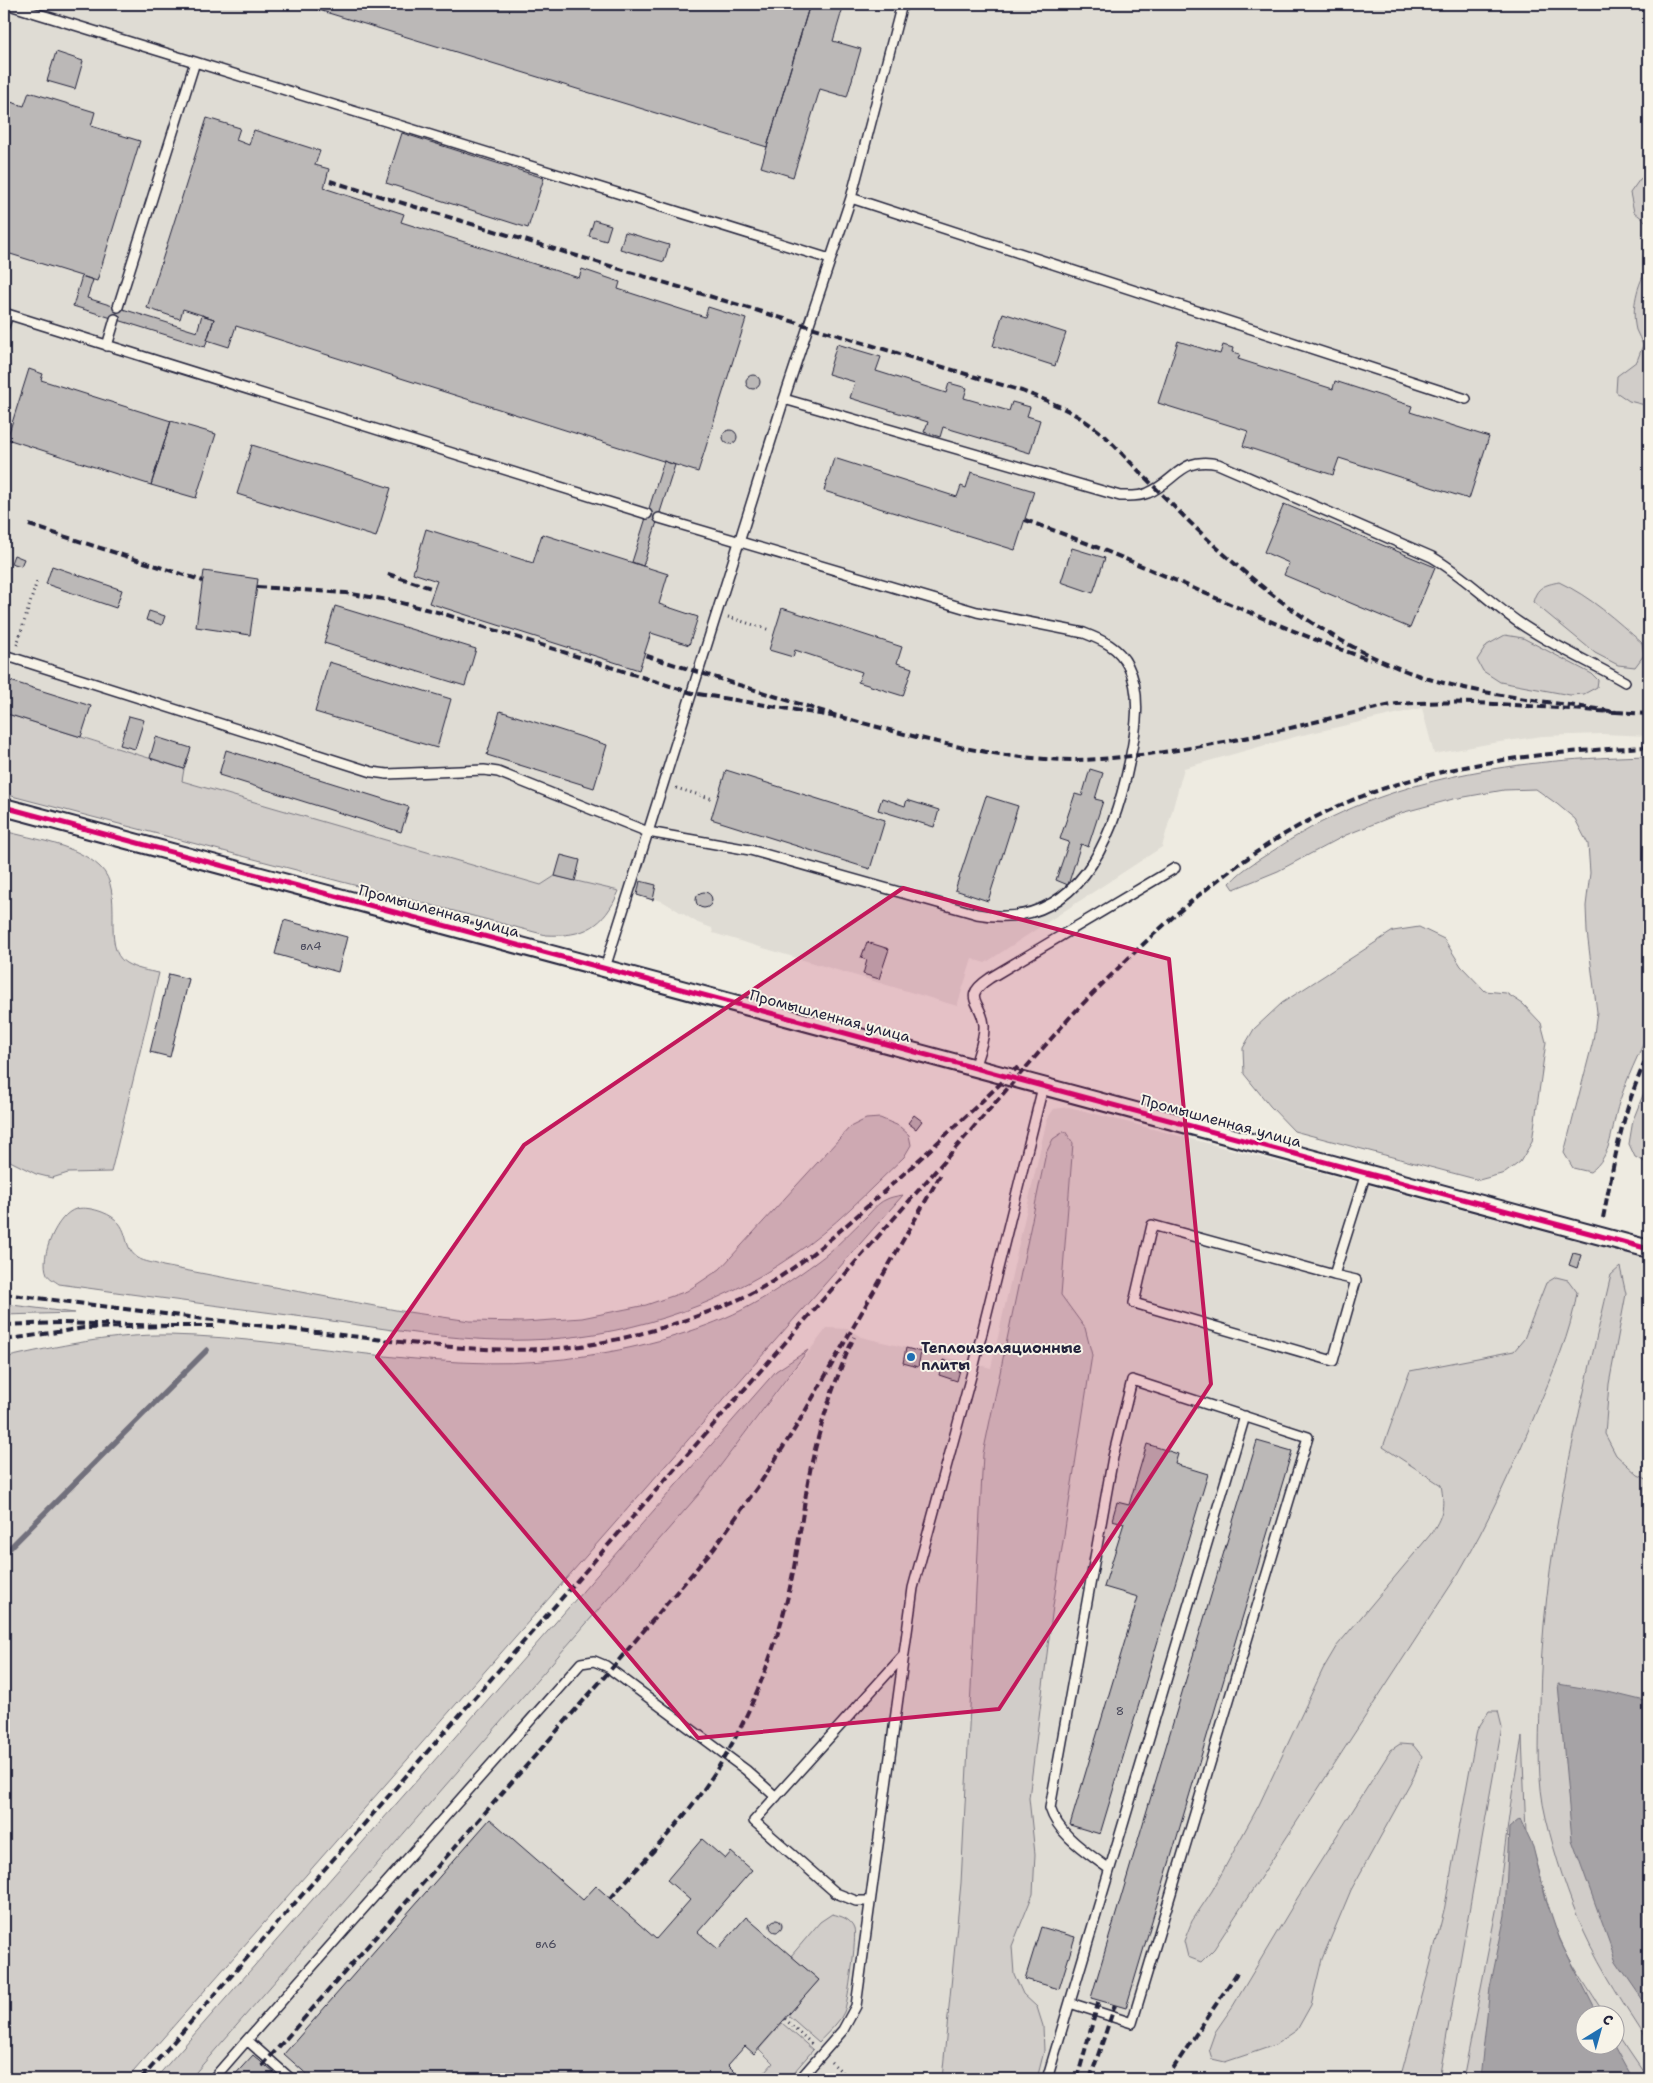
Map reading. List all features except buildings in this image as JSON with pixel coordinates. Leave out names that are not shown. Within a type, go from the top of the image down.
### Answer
[{"type":"street","name":"Промышленная улица","points":[[4,807],[1649,1249]]},
{"type":"lane","points":[[6,4],[830,259]]},
{"type":"lane","points":[[605,968],[784,399],[851,198],[902,4]]},
{"type":"lane","points":[[118,307],[195,62]]},
{"type":"lane","points":[[851,198],[1466,399]]},
{"type":"lane","points":[[4,326],[6,314],[647,514]]},
{"type":"lane","points":[[107,346],[115,319]]},
{"type":"lane","points":[[784,399],[1120,496],[1137,496],[1148,493],[1193,462],[1218,464],[1432,557],[1452,568],[1482,596],[1520,623],[1626,682]]},
{"type":"lane","points":[[4,655],[372,772],[387,774],[484,770],[498,772],[648,832],[750,850],[995,917],[1015,916],[1036,910],[1058,899],[1077,885],[1102,848],[1119,808],[1131,755],[1136,707],[1135,686],[1131,673],[1118,650],[1084,633],[978,612],[659,518]]},
{"type":"lane","points":[[974,1068],[984,1027],[983,1018],[973,995],[976,989],[990,978],[1175,868]]},
{"type":"lane","points":[[800,2079],[843,2030],[853,2012],[858,1993],[903,1656],[917,1572],[974,1365],[1044,1086]]},
{"type":"lane","points":[[1334,1275],[1366,1173]]},
{"type":"lane","points":[[1152,1225],[1334,1275],[1356,1280],[1333,1360],[1134,1303],[1152,1225]]},
{"type":"lane","points":[[1070,2003],[1132,2023],[1308,1437],[1132,1380],[1113,1457],[1050,1808],[1054,1820],[1062,1831],[1110,1869]]},
{"type":"lane","points":[[1047,2079],[1245,1416]]},
{"type":"lane","points":[[870,1901],[856,1901],[836,1893],[754,1821],[903,1656]]},
{"type":"lane","points":[[213,2079],[581,1663],[594,1660],[606,1666],[746,1770],[776,1797]]},
{"type":"lane","points":[[247,2040],[291,2079]]},
{"type":"path","points":[[13,658],[37,582]]},
{"type":"path","points":[[717,613],[770,630]]},
{"type":"path","points":[[663,784],[713,799]]},
{"type":"highlighted area","points":[[903,888],[1169,959],[1211,1384],[999,1709],[698,1738],[377,1357],[524,1145]]},
{"type":"shaded area","points":[[4,4],[1649,4],[1649,702],[1647,725],[1649,726],[1649,736],[1602,734],[1542,736],[1434,754],[1422,708],[1298,736],[1184,768],[1162,847],[985,963],[972,959],[957,1006],[713,933],[712,928],[698,923],[662,901],[556,876],[541,885],[181,781],[184,769],[4,713]]},
{"type":"shaded area","points":[[1649,174],[1649,224],[1634,212],[1630,193],[1640,179]]},
{"type":"shaded area","points":[[1649,266],[1649,406],[1629,401],[1616,392],[1617,376],[1637,361],[1643,345],[1636,330],[1634,314],[1638,288]]},
{"type":"shaded area","points":[[1559,582],[1592,602],[1642,643],[1644,655],[1635,667],[1618,665],[1595,653],[1533,602],[1539,590],[1549,584]]},
{"type":"shaded area","points":[[1505,635],[1523,638],[1592,674],[1598,680],[1597,687],[1584,694],[1570,695],[1500,682],[1483,671],[1477,660],[1487,645]]},
{"type":"shaded area","points":[[4,713],[184,769],[182,781],[541,885],[555,876],[619,891],[607,913],[591,927],[571,934],[546,935],[4,794]]},
{"type":"shaded area","points":[[1649,756],[1649,1032],[1622,1094],[1607,1149],[1598,1165],[1590,1172],[1573,1168],[1564,1153],[1593,1041],[1597,1012],[1587,932],[1586,906],[1590,873],[1588,844],[1575,819],[1557,804],[1536,789],[1504,790],[1453,799],[1401,813],[1346,835],[1278,871],[1234,889],[1230,883],[1253,864],[1321,823],[1365,803],[1410,787],[1504,767],[1553,761]]},
{"type":"shaded area","points":[[4,831],[67,848],[91,859],[100,867],[108,877],[111,890],[113,932],[118,956],[134,967],[159,973],[111,1172],[68,1173],[52,1178],[36,1174],[4,1158]]},
{"type":"shaded area","points":[[1419,927],[1444,939],[1461,966],[1485,991],[1506,993],[1523,1004],[1541,1023],[1546,1042],[1532,1142],[1520,1162],[1505,1173],[1479,1180],[1294,1131],[1270,1106],[1244,1074],[1243,1048],[1254,1029],[1282,1003],[1393,931]]},
{"type":"shaded area","points":[[1649,1080],[1649,1164],[1635,1157],[1629,1144],[1633,1120]]},
{"type":"shaded area","points":[[1069,1107],[1649,1259],[1649,2079],[190,2079],[699,1494],[827,1328],[848,1329],[861,1337],[991,1368],[1047,1119],[1054,1109]]},
{"type":"shaded area","points":[[880,1118],[899,1126],[909,1135],[911,1145],[904,1157],[822,1234],[762,1275],[731,1291],[666,1317],[632,1327],[563,1338],[528,1340],[446,1337],[59,1284],[47,1274],[45,1267],[45,1257],[56,1227],[69,1213],[76,1209],[86,1208],[99,1211],[118,1222],[132,1253],[138,1258],[163,1266],[401,1311],[470,1321],[524,1322],[582,1318],[646,1305],[687,1291],[720,1269],[850,1127],[866,1119]]},
{"type":"shaded area","points":[[1065,1131],[1073,1143],[1061,1295],[1085,1328],[1092,1355],[1053,1606],[1029,1798],[1035,1854],[1033,1894],[1012,1946],[1014,1974],[1023,1994],[1037,2007],[1043,2026],[1044,2051],[1037,2079],[942,2079],[961,1883],[983,1454],[1046,1153],[1053,1139]]},
{"type":"shaded area","points":[[903,1195],[127,2079],[4,2079],[4,1358],[85,1342],[148,1335],[222,1338],[380,1356],[485,1363],[538,1361],[610,1352],[649,1343],[706,1326],[742,1310],[781,1287],[825,1256],[880,1203],[889,1198]]},
{"type":"shaded area","points":[[1620,1267],[1626,1294],[1609,1384],[1605,1434],[1616,1455],[1638,1475],[1649,1480],[1649,2043],[1599,1961],[1584,1932],[1573,1904],[1546,1818],[1539,1762],[1542,1651],[1554,1542],[1574,1435],[1611,1275]]},
{"type":"shaded area","points":[[1556,1277],[1568,1280],[1577,1292],[1566,1338],[1519,1452],[1469,1554],[1458,1574],[1214,1949],[1201,1962],[1188,1957],[1184,1941],[1192,1921],[1212,1891],[1259,1805],[1323,1669],[1336,1647],[1430,1535],[1440,1517],[1443,1505],[1441,1485],[1383,1447],[1410,1371],[1514,1351],[1524,1339],[1546,1283]]},
{"type":"shaded area","points":[[4,1304],[75,1313],[4,1315]]},
{"type":"shaded area","points":[[808,1350],[699,1494],[190,2079],[155,2079],[776,1371]]},
{"type":"shaded area","points":[[1558,1684],[1608,1692],[1649,1702],[1649,2009],[1616,1961],[1572,1840]]},
{"type":"shaded area","points":[[1489,1711],[1498,1711],[1502,1727],[1439,2079],[1400,2079],[1444,1911],[1477,1730]]},
{"type":"shaded area","points":[[1522,1737],[1526,1833],[1536,1859],[1550,1913],[1564,1949],[1599,2006],[1576,2006],[1576,2056],[1626,2056],[1626,2047],[1648,2079],[1463,2079],[1497,1906],[1512,1794]]},
{"type":"shaded area","points":[[1400,1744],[1413,1745],[1422,1756],[1414,1776],[1351,1890],[1322,1959],[1311,2005],[1297,2030],[1275,2045],[1249,2054],[1225,2062],[1212,2059],[1209,2049],[1215,2032],[1233,2006],[1298,1897],[1391,1750]]},
{"type":"shaded area","points":[[1520,1819],[1533,1847],[1546,1899],[1560,1940],[1593,2006],[1576,2006],[1576,2056],[1619,2056],[1632,2079],[1480,2079],[1490,1988],[1505,1915],[1509,1828]]},
{"type":"shaded area","points":[[832,1914],[845,1918],[853,1925],[855,1934],[853,1956],[844,2012],[836,2024],[819,2042],[788,2015],[819,1980],[791,1956],[820,1922]]},
{"type":"shaded area","points":[[782,2023],[813,2050],[788,2079],[759,2079],[773,2063],[759,2049]]},
{"type":"waterway","points":[[4,1554],[207,1350]]},
{"type":"railway","points":[[330,181],[1022,391],[1046,400],[1076,415],[1106,437],[1177,509],[1250,577],[1289,607],[1331,635],[1375,658],[1446,684],[1494,694],[1616,712],[1479,703],[1397,704],[1263,734],[1194,747],[1124,757],[1067,760],[1035,758],[970,749],[844,718]]},
{"type":"railway","points":[[1025,520],[1112,553],[1283,627],[1370,660]]},
{"type":"railway","points":[[29,525],[203,581]]},
{"type":"railway","points":[[388,574],[434,589]]},
{"type":"railway","points":[[257,587],[346,593],[394,601],[441,613],[692,693],[844,718],[644,655]]},
{"type":"railway","points":[[1616,712],[1649,714]]},
{"type":"railway","points":[[141,2079],[1071,1016],[1171,918],[1245,860],[1284,834],[1325,812],[1368,794],[1436,773],[1506,760],[1577,751],[1649,747]]},
{"type":"railway","points":[[1603,1218],[1626,1114],[1632,1093],[1649,1054]]},
{"type":"railway","points":[[4,1294],[410,1343],[478,1349],[547,1349],[581,1346],[620,1339],[671,1325],[719,1308],[742,1298],[790,1270],[860,1213],[1018,1067]]},
{"type":"railway","points":[[262,2066],[607,1674],[714,1548],[759,1485],[796,1427],[941,1174]]},
{"type":"railway","points":[[4,1325],[60,1323],[170,1326],[84,1328],[4,1340]]},
{"type":"railway","points":[[170,1326],[218,1326]]},
{"type":"railway","points":[[610,1899],[673,1828],[708,1783],[734,1741],[765,1672],[787,1600],[811,1466],[819,1433],[829,1401],[854,1337]]},
{"type":"railway","points":[[1166,2079],[1239,1970]]},
{"type":"railway","points":[[1077,2079],[1099,2000]]},
{"type":"railway","points":[[1090,2079],[1115,2005]]},
{"type":"cycle path","points":[[4,807],[1649,1249]]},
{"type":"place","name":"Теплоизоляционные плиты","points":[[911,1357]]}]
